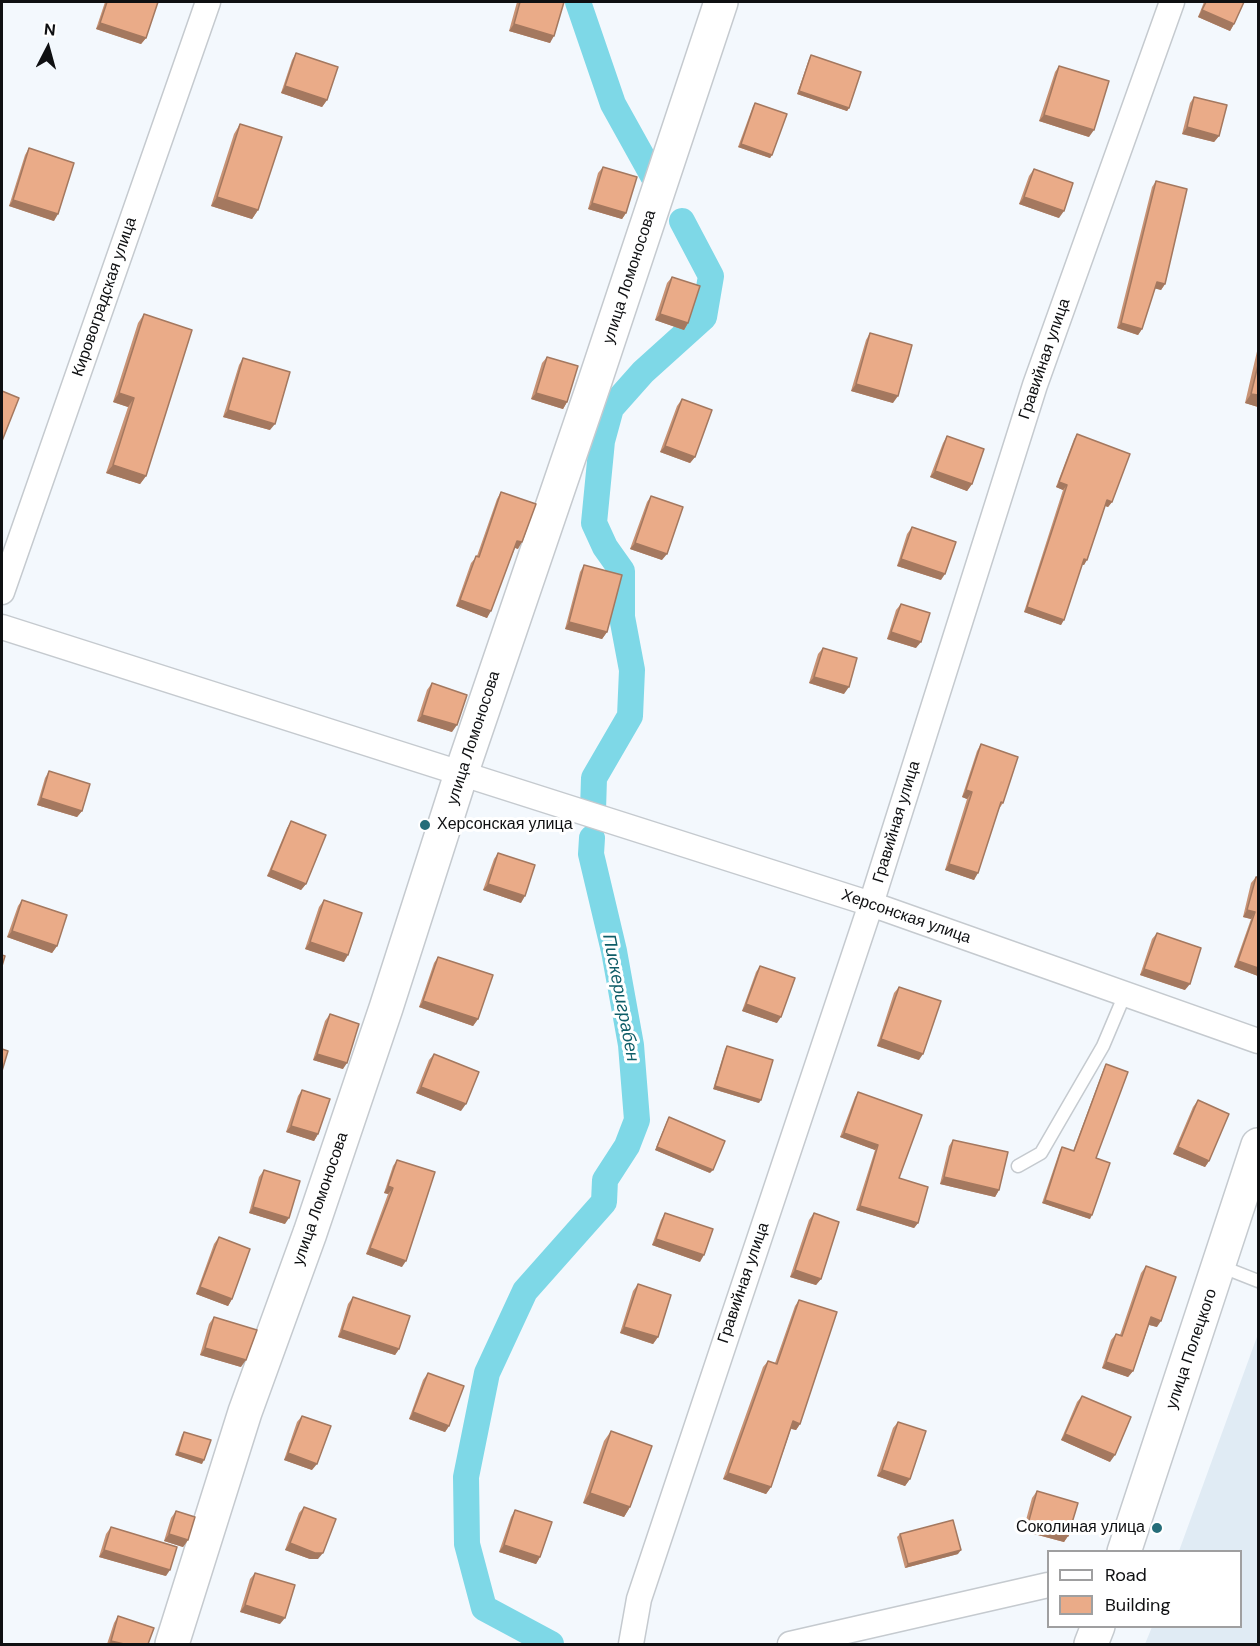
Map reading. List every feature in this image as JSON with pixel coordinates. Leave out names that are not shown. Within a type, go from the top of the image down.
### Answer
[{"type":"street","name":"Кировоградская улица","points":[[2,592],[208,2]]},
{"type":"street","name":"улица Ломоносова","points":[[172,1644],[245,1412],[310,1233],[382,1020],[461,774],[721,2]]},
{"type":"street","name":"Гравийная улица","points":[[631,1644],[639,1599],[871,904],[1035,385],[1172,2]]},
{"type":"street","name":"Херсонская улица","points":[[2,627],[871,904],[1258,1041]]},
{"type":"street","name":"улица Полецкого","points":[[1124,1550],[1220,1266],[1258,1145]]},
{"type":"street","points":[[790,1644],[1047,1585]]},
{"type":"street","points":[[1091,1644],[1097,1628]]},
{"type":"lane","points":[[1018,1166],[1041,1153],[1103,1046],[1125,994]]},
{"type":"lane","points":[[1220,1266],[1258,1281]]},
{"type":"shaded area","points":[[1258,1334],[1258,1644],[1145,1644],[1152,1628],[1242,1628],[1242,1550],[1179,1550]]},
{"type":"building","points":[[107,2],[158,2],[146,38],[100,23]]},
{"type":"building","points":[[520,2],[564,2],[554,36],[514,24]]},
{"type":"building","points":[[1206,2],[1244,2],[1234,24],[1202,10]]},
{"type":"building","points":[[296,53],[338,67],[327,100],[285,86]]},
{"type":"building","points":[[811,55],[861,72],[849,108],[799,91]]},
{"type":"building","points":[[1059,66],[1109,81],[1094,130],[1044,115]]},
{"type":"building","points":[[1194,97],[1227,105],[1219,136],[1187,127]]},
{"type":"building","points":[[755,103],[787,114],[772,155],[741,144]]},
{"type":"building","points":[[240,124],[282,137],[258,210],[217,197]]},
{"type":"building","points":[[29,148],[74,163],[58,214],[13,200]]},
{"type":"building","points":[[603,167],[637,177],[626,213],[592,203]]},
{"type":"building","points":[[1034,169],[1073,183],[1064,211],[1024,197]]},
{"type":"building","points":[[1156,181],[1187,189],[1165,284],[1157,282],[1142,329],[1121,323]]},
{"type":"building","points":[[672,277],[700,286],[688,323],[660,314]]},
{"type":"building","points":[[144,314],[192,330],[146,476],[113,465],[134,398],[119,393]]},
{"type":"building","points":[[870,333],[912,345],[898,396],[856,384]]},
{"type":"building","points":[[547,357],[578,366],[567,402],[536,393]]},
{"type":"building","points":[[243,358],[290,372],[275,424],[228,410]]},
{"type":"building","points":[[1258,365],[1258,395],[1251,394]]},
{"type":"building","points":[[2,391],[19,398],[2,441]]},
{"type":"building","points":[[682,399],[712,410],[695,457],[665,446]]},
{"type":"building","points":[[1077,434],[1130,454],[1112,502],[1107,500],[1064,620],[1027,607],[1067,485],[1059,482]]},
{"type":"building","points":[[947,436],[984,449],[972,484],[935,471]]},
{"type":"building","points":[[501,492],[536,504],[522,542],[517,541],[491,611],[460,600],[476,556],[479,557]]},
{"type":"building","points":[[651,496],[683,507],[667,554],[635,543]]},
{"type":"building","points":[[912,527],[956,542],[945,574],[901,559]]},
{"type":"building","points":[[584,565],[622,575],[607,632],[569,622]]},
{"type":"building","points":[[901,604],[930,613],[921,642],[891,632]]},
{"type":"building","points":[[823,648],[857,658],[849,687],[814,677]]},
{"type":"building","points":[[432,683],[467,695],[457,725],[422,715]]},
{"type":"building","points":[[981,744],[1018,757],[978,873],[949,864],[972,792],[966,790]]},
{"type":"building","points":[[49,771],[90,784],[82,811],[41,798]]},
{"type":"building","points":[[291,821],[326,835],[306,884],[271,870]]},
{"type":"building","points":[[498,853],[535,865],[525,896],[488,884]]},
{"type":"building","points":[[1256,877],[1258,877],[1258,968],[1238,961],[1255,912],[1247,910]]},
{"type":"building","points":[[22,900],[67,915],[57,946],[12,931]]},
{"type":"building","points":[[324,900],[362,913],[348,955],[310,942]]},
{"type":"building","points":[[1157,933],[1201,948],[1190,984],[1144,969]]},
{"type":"building","points":[[438,957],[493,975],[478,1019],[423,1001]]},
{"type":"building","points":[[760,966],[795,978],[781,1017],[746,1004]]},
{"type":"building","points":[[899,987],[941,1001],[923,1054],[881,1039]]},
{"type":"building","points":[[330,1014],[359,1024],[347,1063],[317,1054]]},
{"type":"building","points":[[727,1046],[773,1060],[761,1100],[715,1086]]},
{"type":"building","points":[[2,1049],[8,1051],[2,1071]]},
{"type":"building","points":[[434,1054],[479,1072],[466,1104],[421,1087]]},
{"type":"building","points":[[1106,1064],[1128,1072],[1096,1158],[1110,1163],[1092,1215],[1045,1200],[1062,1147],[1074,1151]]},
{"type":"building","points":[[302,1090],[330,1099],[318,1134],[291,1126]]},
{"type":"building","points":[[858,1092],[922,1115],[899,1178],[928,1187],[918,1223],[860,1206],[878,1145],[844,1133]]},
{"type":"building","points":[[1198,1100],[1229,1114],[1209,1161],[1178,1147]]},
{"type":"building","points":[[669,1117],[725,1141],[713,1170],[657,1147]]},
{"type":"building","points":[[953,1140],[1008,1152],[999,1190],[944,1177]]},
{"type":"building","points":[[397,1160],[435,1172],[406,1261],[370,1248],[393,1188],[388,1186]]},
{"type":"building","points":[[264,1170],[300,1181],[289,1218],[253,1207]]},
{"type":"building","points":[[665,1213],[713,1229],[704,1255],[656,1239]]},
{"type":"building","points":[[814,1213],[839,1222],[821,1279],[795,1270]]},
{"type":"building","points":[[219,1237],[250,1249],[232,1299],[200,1287]]},
{"type":"building","points":[[1146,1266],[1176,1277],[1161,1321],[1151,1317],[1133,1371],[1106,1362],[1116,1334],[1122,1336]]},
{"type":"building","points":[[638,1284],[671,1295],[658,1337],[624,1327]]},
{"type":"building","points":[[353,1297],[410,1316],[399,1349],[342,1330]]},
{"type":"building","points":[[799,1300],[837,1312],[800,1424],[793,1421],[771,1487],[728,1473],[768,1361],[777,1364]]},
{"type":"building","points":[[214,1317],[257,1330],[246,1360],[205,1348]]},
{"type":"building","points":[[428,1373],[464,1386],[449,1426],[413,1412]]},
{"type":"building","points":[[1082,1396],[1131,1417],[1115,1455],[1065,1434]]},
{"type":"building","points":[[302,1416],[331,1426],[317,1464],[288,1453]]},
{"type":"building","points":[[898,1422],[926,1431],[910,1479],[882,1470]]},
{"type":"building","points":[[611,1431],[652,1446],[630,1507],[590,1493]]},
{"type":"building","points":[[184,1432],[211,1440],[204,1460],[178,1452]]},
{"type":"building","points":[[1037,1491],[1078,1503],[1068,1536],[1028,1524]]},
{"type":"building","points":[[304,1507],[336,1519],[323,1553],[315,1553],[290,1543]]},
{"type":"building","points":[[515,1510],[552,1522],[540,1557],[504,1545]]},
{"type":"building","points":[[176,1511],[195,1517],[188,1540],[169,1534]]},
{"type":"building","points":[[953,1520],[961,1550],[908,1564],[900,1534]]},
{"type":"building","points":[[111,1527],[177,1547],[170,1570],[104,1550]]},
{"type":"building","points":[[255,1573],[295,1585],[285,1618],[245,1605]]},
{"type":"building","points":[[118,1616],[154,1628],[148,1644],[124,1644],[111,1641]]},
{"type":"waterway","name":"Пискериграбен","points":[[578,2],[613,104],[653,176]]},
{"type":"waterway","name":"Пискериграбен","points":[[593,810],[594,778],[630,716],[632,670],[622,617],[622,571],[605,547],[594,523],[602,441],[611,408],[643,372],[704,317],[711,276],[682,221]]},
{"type":"waterway","name":"Пискериграбен","points":[[551,1644],[484,1608],[467,1544],[466,1477],[487,1373],[525,1291],[604,1202],[605,1180],[627,1146],[637,1120],[631,1045],[614,951],[591,854],[592,838]]},
{"type":"place","name":"Херсонская улица","points":[[425,825]]},
{"type":"place","name":"Соколиная улица","points":[[1157,1528]]}]
